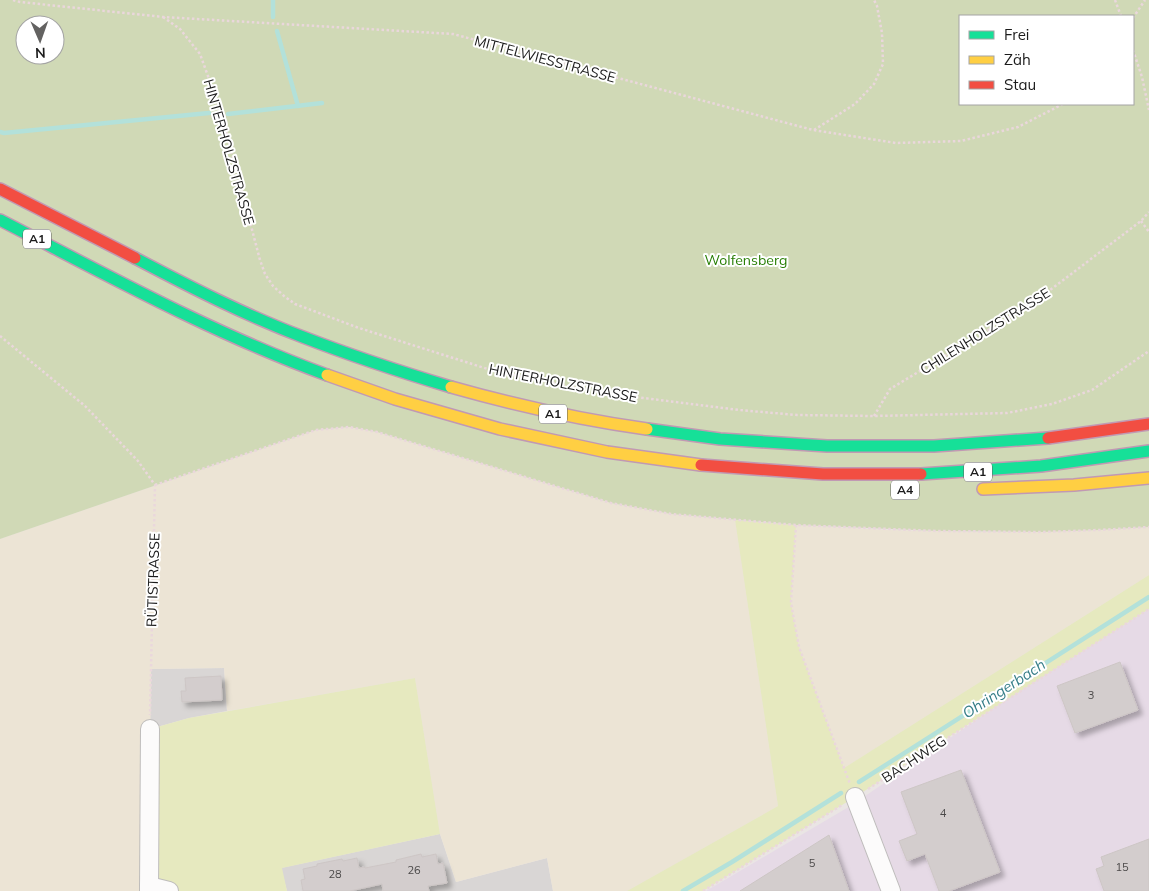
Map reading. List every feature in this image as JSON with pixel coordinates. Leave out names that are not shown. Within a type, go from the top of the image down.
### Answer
[{"type":"highway","name":"A1","points":[[0,188],[194,289],[303,337],[416,378],[492,399],[570,417],[648,431],[727,441],[856,448],[1006,443],[1149,424]]},
{"type":"highway","name":"A1","points":[[0,220],[145,295],[226,334],[321,373],[408,403],[485,425],[605,451],[685,463],[765,471],[886,475],[1049,466],[1149,451]]},
{"type":"highway","name":"A4","points":[[806,473],[873,486]]},
{"type":"highway","points":[[972,489],[1074,485],[1149,478]]},
{"type":"street","points":[[150,729],[149,888],[169,891]]},
{"type":"street","points":[[855,797],[891,891]]},
{"type":"path","name":"MITTELWIESSTRASSE","points":[[13,0],[163,17],[453,34],[813,130],[896,143],[961,141],[1018,127],[1061,105]]},
{"type":"path","points":[[813,130],[855,104],[874,84],[883,64],[882,33],[877,6],[874,0]]},
{"type":"path","points":[[1115,0],[1121,15]]},
{"type":"path","points":[[1134,16],[1145,0]]},
{"type":"path","name":"HINTERHOLZSTRASSE","points":[[163,17],[180,29],[200,54],[221,112],[265,274],[273,286],[295,304],[359,328],[494,371],[604,393],[797,415],[874,416],[1007,413],[1052,404],[1092,390],[1149,351]]},
{"type":"path","points":[[1134,53],[1142,76],[1149,110]]},
{"type":"path","name":"CHILENHOLZSTRASSE","points":[[874,416],[890,390],[1033,304],[1149,212]]},
{"type":"path","points":[[1140,221],[1149,232]]},
{"type":"path","points":[[0,336],[85,406],[138,461],[155,485],[316,430],[349,427],[377,432],[611,503],[671,514],[796,525],[890,530],[985,532],[1149,527]]},
{"type":"path","name":"RÜTISTRASSE","points":[[150,729],[155,485]]},
{"type":"path","points":[[796,525],[792,602],[799,647],[855,797]]},
{"type":"path","name":"BACHWEG","points":[[703,891],[855,797],[1149,609]]},
{"type":"shaded area","points":[[349,427],[377,432],[611,503],[671,514],[735,520],[778,806],[627,891],[553,891],[547,858],[456,882],[440,834],[415,678],[227,711],[224,668],[151,669],[149,891],[0,891],[0,539],[316,430]]},
{"type":"shaded area","points":[[796,525],[890,530],[985,532],[1149,527],[1149,575],[844,768],[799,647],[791,602]]},
{"type":"shaded area","points":[[1149,609],[1149,891],[706,891],[852,805],[1016,693]]},
{"type":"shaded area","points":[[224,668],[227,711],[189,718],[150,729],[150,669]]},
{"type":"shaded area","points":[[440,834],[456,882],[547,858],[553,891],[287,891],[281,868]]},
{"type":"green space","name":"Wolfensberg","points":[[0,0],[1149,0],[1149,527],[1041,532],[937,531],[796,525],[671,514],[611,503],[377,432],[349,427],[316,430],[0,539]]},
{"type":"green space","points":[[735,520],[796,525],[791,602],[799,647],[844,768],[1149,575],[1149,609],[855,797],[703,891],[627,891],[778,806]]},
{"type":"green space","points":[[415,678],[440,834],[282,868],[287,891],[169,891],[149,886],[150,729],[189,718]]},
{"type":"building","points":[[1120,662],[1138,710],[1075,733],[1057,686]]},
{"type":"building","points":[[221,676],[222,700],[182,702],[181,691],[186,691],[185,678]]},
{"type":"building","points":[[961,770],[1000,872],[949,891],[939,891],[925,854],[907,861],[899,841],[917,834],[901,792]]},
{"type":"building","points":[[829,835],[849,891],[740,891]]},
{"type":"building","points":[[1149,839],[1149,891],[1104,891],[1096,869],[1104,866],[1101,857]]},
{"type":"building","points":[[421,854],[422,857],[436,854],[438,864],[443,863],[447,883],[428,886],[429,891],[383,891],[382,884],[350,891],[303,891],[301,880],[305,879],[303,869],[317,866],[317,864],[357,858],[359,868],[365,868],[396,862],[396,860]]},
{"type":"waterway","points":[[273,0],[273,17]]},
{"type":"waterway","points":[[277,31],[298,106]]},
{"type":"waterway","points":[[228,114],[322,103]]},
{"type":"waterway","points":[[0,132],[209,113]]},
{"type":"waterway","name":"Ohringerbach","points":[[859,782],[1149,597]]},
{"type":"waterway","name":"Ohringerbach","points":[[683,891],[841,793]]},
{"type":"traffic: fast","points":[[0,220],[202,322],[285,359],[327,375]]},
{"type":"traffic: fast","points":[[135,258],[218,300],[281,328],[395,370],[451,387]]},
{"type":"traffic: fast","points":[[647,429],[720,439],[827,446],[934,446],[1048,438]]},
{"type":"traffic: fast","points":[[921,474],[1041,466],[1149,451]]},
{"type":"traffic: slow","points":[[327,375],[395,399],[500,429],[607,452],[701,465]]},
{"type":"traffic: slow","points":[[451,387],[548,411],[647,429]]},
{"type":"traffic: slow","points":[[983,489],[1074,485],[1149,478]]},
{"type":"traffic: jam","points":[[0,189],[135,258]]},
{"type":"traffic: jam","points":[[1048,438],[1149,424]]},
{"type":"traffic: jam","points":[[701,465],[823,474],[921,474]]}]
